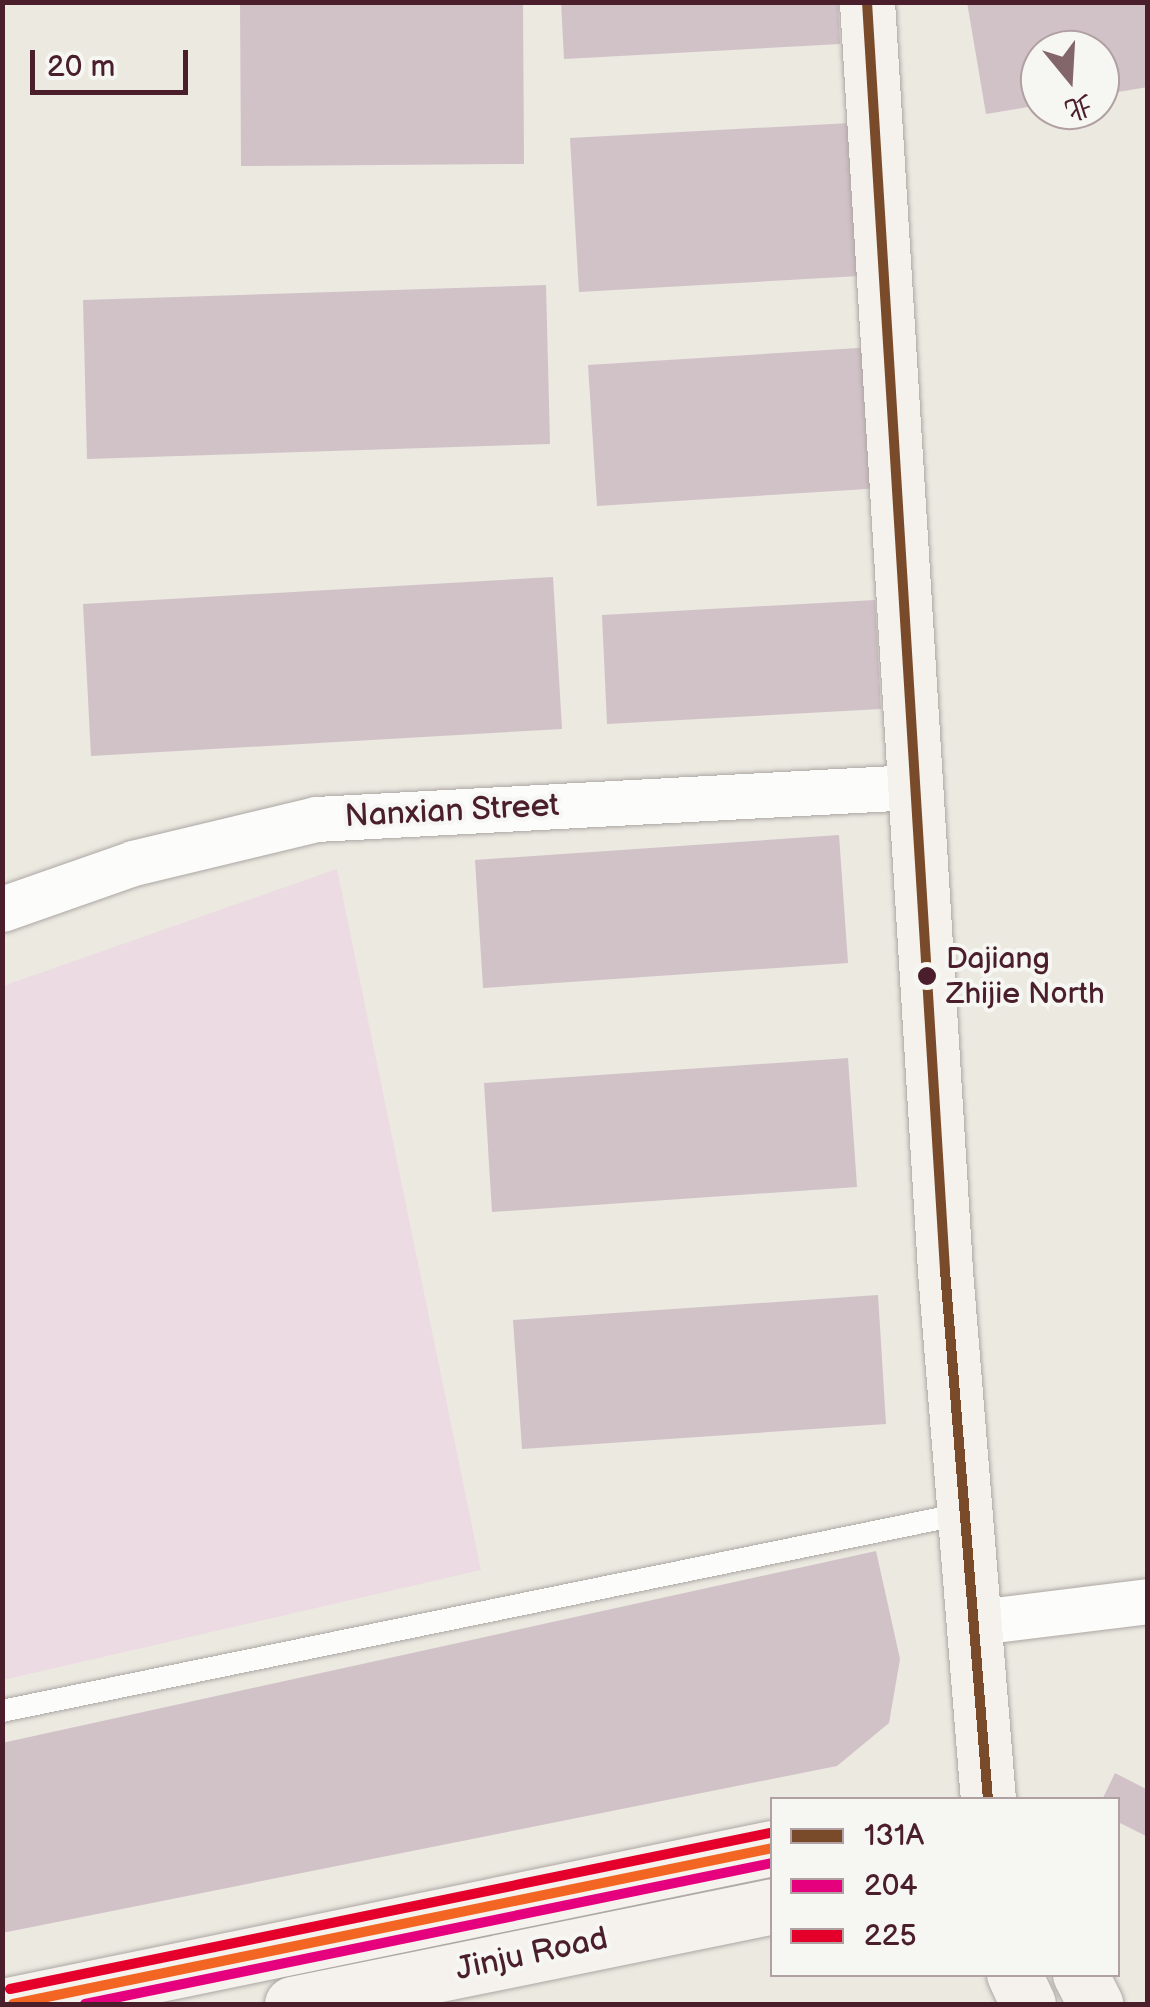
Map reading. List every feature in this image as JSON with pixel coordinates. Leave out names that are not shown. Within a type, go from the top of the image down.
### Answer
[{"type":"street","points":[[867,2],[962,1514],[988,1797]]},
{"type":"street","name":"Nanxian Street","points":[[2,909],[133,863],[316,819],[914,787]]},
{"type":"street","points":[[970,1622],[1148,1600]]},
{"type":"street","name":"Jinju Road","points":[[13,2004],[770,1848]]},
{"type":"street","name":"Jinju Road","points":[[296,2004],[770,1906]]},
{"type":"street","points":[[1015,1977],[1028,2004]]},
{"type":"street","points":[[1082,1977],[1095,2004]]},
{"type":"lane","points":[[2,1711],[962,1514]]},
{"type":"shaded area","points":[[337,869],[481,1570],[3,1680],[3,986]]},
{"type":"building","points":[[240,2],[523,2],[524,164],[241,166]]},
{"type":"building","points":[[561,2],[838,2],[840,44],[564,59]]},
{"type":"building","points":[[967,2],[1148,2],[1148,87],[1120,92],[1120,30],[1020,30],[1020,108],[986,114]]},
{"type":"building","points":[[850,123],[859,276],[579,292],[570,138]]},
{"type":"building","points":[[546,285],[550,444],[87,459],[83,300]]},
{"type":"building","points":[[874,347],[883,488],[597,506],[588,365]]},
{"type":"building","points":[[553,577],[562,729],[91,756],[83,604]]},
{"type":"building","points":[[875,600],[881,709],[607,724],[602,615]]},
{"type":"building","points":[[839,835],[848,963],[483,988],[475,860]]},
{"type":"building","points":[[848,1058],[857,1187],[492,1212],[484,1083]]},
{"type":"building","points":[[878,1295],[886,1424],[522,1449],[513,1320]]},
{"type":"building","points":[[876,1551],[900,1659],[889,1723],[837,1766],[2,1933],[2,1743]]},
{"type":"building","points":[[1115,1773],[1148,1790],[1148,1837],[1120,1823],[1120,1797],[1103,1797]]},
{"type":"transit line","name":"131A","points":[[867,2],[945,1271],[988,1797]]},
{"type":"transit line","name":"225","points":[[10,1989],[769,1833]]},
{"type":"transit line","points":[[13,2004],[770,1848]]},
{"type":"transit line","name":"204","points":[[85,2004],[770,1863]]},
{"type":"place","name":"Dajiang Zhijie North","points":[[927,976]]}]
